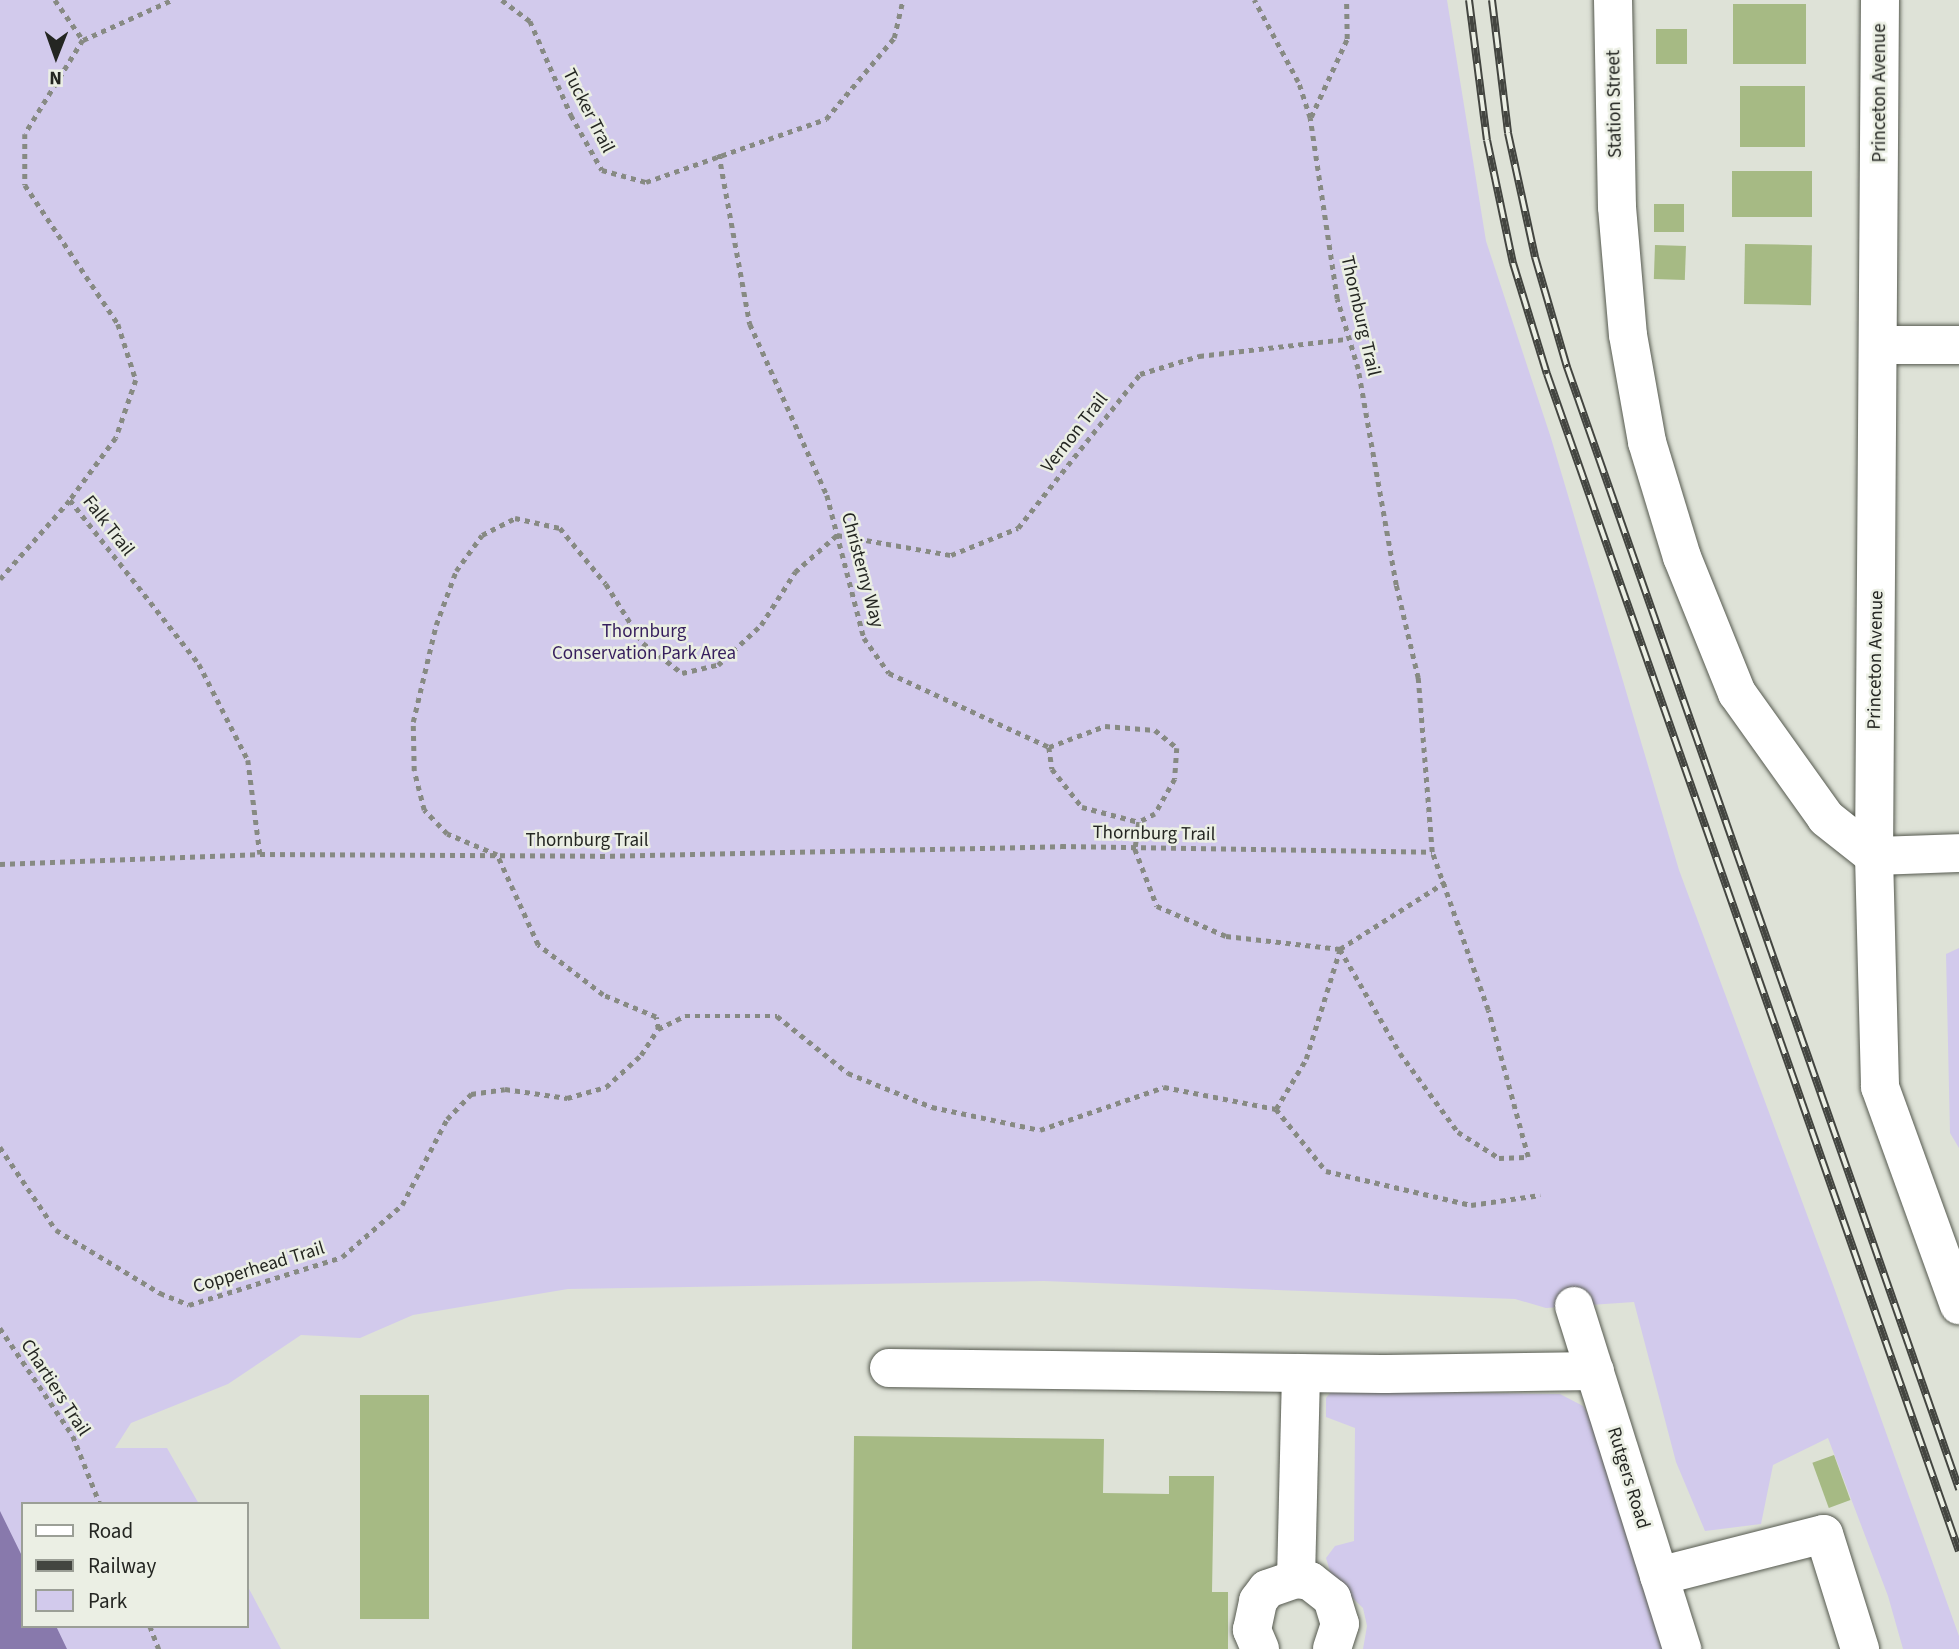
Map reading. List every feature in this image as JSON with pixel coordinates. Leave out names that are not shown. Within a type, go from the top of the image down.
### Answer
[{"type":"street","name":"Station Street","points":[[1613,0],[1617,207],[1628,335],[1647,442],[1682,557],[1737,693],[1826,818],[1874,856]]},
{"type":"street","name":"Princeton Avenue","points":[[1880,0],[1881,345],[1874,856],[1880,1087],[1959,1305]]},
{"type":"street","points":[[1881,345],[1959,345]]},
{"type":"street","points":[[1874,856],[1959,853]]},
{"type":"street","name":"Rutgers Road","points":[[1574,1306],[1682,1649]]},
{"type":"street","points":[[889,1368],[1300,1373],[1595,1371]]},
{"type":"street","points":[[1296,1579],[1300,1373]]},
{"type":"street","points":[[1659,1576],[1824,1534],[1860,1649]]},
{"type":"street","points":[[1260,1649],[1252,1630],[1258,1601],[1268,1589],[1296,1579],[1310,1581],[1332,1598],[1340,1624],[1332,1649]]},
{"type":"path","points":[[55,0],[83,40],[172,0]]},
{"type":"path","name":"Tucker Trail","points":[[502,0],[530,21],[571,115],[602,170],[646,182],[719,154],[826,119],[894,38],[903,0]]},
{"type":"path","name":"Thornburg Trail","points":[[0,864],[260,854],[497,855],[1061,846],[1432,852],[1418,678],[1358,369],[1346,339],[1310,118],[1298,82],[1254,0]]},
{"type":"path","points":[[1310,118],[1347,39],[1346,0]]},
{"type":"path","name":"Falk Trail","points":[[83,40],[25,134],[24,185],[118,324],[136,380],[116,438],[70,500],[199,664],[248,760],[260,854]]},
{"type":"path","name":"Christerny Way","points":[[719,154],[750,324],[827,495],[864,638],[889,673],[1049,747]]},
{"type":"path","name":"Vernon Trail","points":[[837,535],[951,555],[1018,528],[1140,374],[1199,356],[1346,339]]},
{"type":"path","points":[[0,579],[70,500]]},
{"type":"path","points":[[837,535],[795,572],[761,625],[718,664],[682,673],[643,643],[606,584],[561,528],[514,518],[482,535],[456,571],[436,625],[413,722],[414,771],[424,810],[447,834],[497,855],[538,945],[603,995],[656,1017],[658,1029],[685,1016],[777,1016],[848,1073],[932,1107],[1040,1130],[1164,1087],[1276,1109],[1326,1171],[1471,1205],[1540,1195]]},
{"type":"path","points":[[1105,726],[1155,730],[1177,748],[1175,779],[1156,814],[1139,822],[1082,807],[1052,769],[1049,747],[1105,726]]},
{"type":"path","points":[[1139,822],[1135,849],[1157,905],[1226,936],[1340,949],[1445,881]]},
{"type":"path","points":[[1340,949],[1400,1052],[1458,1132],[1499,1158],[1528,1157],[1488,1010],[1445,881],[1432,852]]},
{"type":"path","points":[[1276,1109],[1306,1059],[1340,949]]},
{"type":"path","name":"Copperhead Trail","points":[[0,1147],[55,1230],[160,1293],[189,1305],[342,1257],[402,1205],[447,1119],[471,1094],[505,1088],[567,1098],[606,1087],[641,1055],[658,1029]]},
{"type":"path","name":"Chartiers Trail","points":[[0,1328],[73,1436],[99,1502]]},
{"type":"path","points":[[151,1628],[159,1649]]},
{"type":"green space","name":"Thornburg Conservation Park Area","points":[[0,0],[1447,0],[1486,241],[1551,438],[1679,870],[1832,1282],[1959,1636],[1959,1649],[1903,1649],[1888,1596],[1828,1438],[1773,1465],[1761,1524],[1705,1531],[1676,1462],[1634,1302],[1546,1308],[1515,1299],[1044,1281],[568,1289],[413,1315],[360,1338],[301,1335],[228,1384],[131,1423],[115,1448],[167,1448],[198,1502],[21,1502],[21,1565],[0,1524]]},
{"type":"green space","points":[[1959,948],[1959,1148],[1950,1133],[1946,954]]},
{"type":"green space","points":[[1332,1391],[1560,1394],[1583,1406],[1601,1434],[1666,1649],[1363,1649],[1367,1626],[1363,1608],[1332,1578],[1326,1558],[1335,1546],[1354,1541],[1355,1428],[1326,1417],[1326,1398]]},
{"type":"green space","points":[[248,1587],[281,1649],[64,1649],[53,1628],[248,1628]]},
{"type":"shaded area","points":[[0,1511],[21,1554],[21,1628],[57,1628],[67,1649],[0,1649]]},
{"type":"building","points":[[1733,4],[1806,4],[1806,64],[1733,64]]},
{"type":"building","points":[[1656,29],[1687,29],[1687,64],[1656,64]]},
{"type":"building","points":[[1740,86],[1805,86],[1805,147],[1740,147]]},
{"type":"building","points":[[1732,171],[1812,171],[1812,217],[1732,217]]},
{"type":"building","points":[[1654,204],[1684,204],[1684,232],[1654,232]]},
{"type":"building","points":[[1745,244],[1812,245],[1811,305],[1744,304]]},
{"type":"building","points":[[1655,245],[1686,246],[1685,280],[1654,279]]},
{"type":"building","points":[[360,1395],[429,1395],[429,1619],[360,1619]]},
{"type":"building","points":[[854,1436],[1104,1439],[1103,1493],[1169,1494],[1169,1476],[1214,1476],[1212,1592],[1228,1592],[1228,1649],[852,1649]]},
{"type":"building","points":[[1834,1455],[1850,1500],[1829,1508],[1812,1463]]},
{"type":"railway","points":[[1469,0],[1487,140],[1513,263],[1547,374],[1959,1551]]},
{"type":"railway","points":[[1492,0],[1508,133],[1535,257],[1567,367],[1959,1489]]}]
